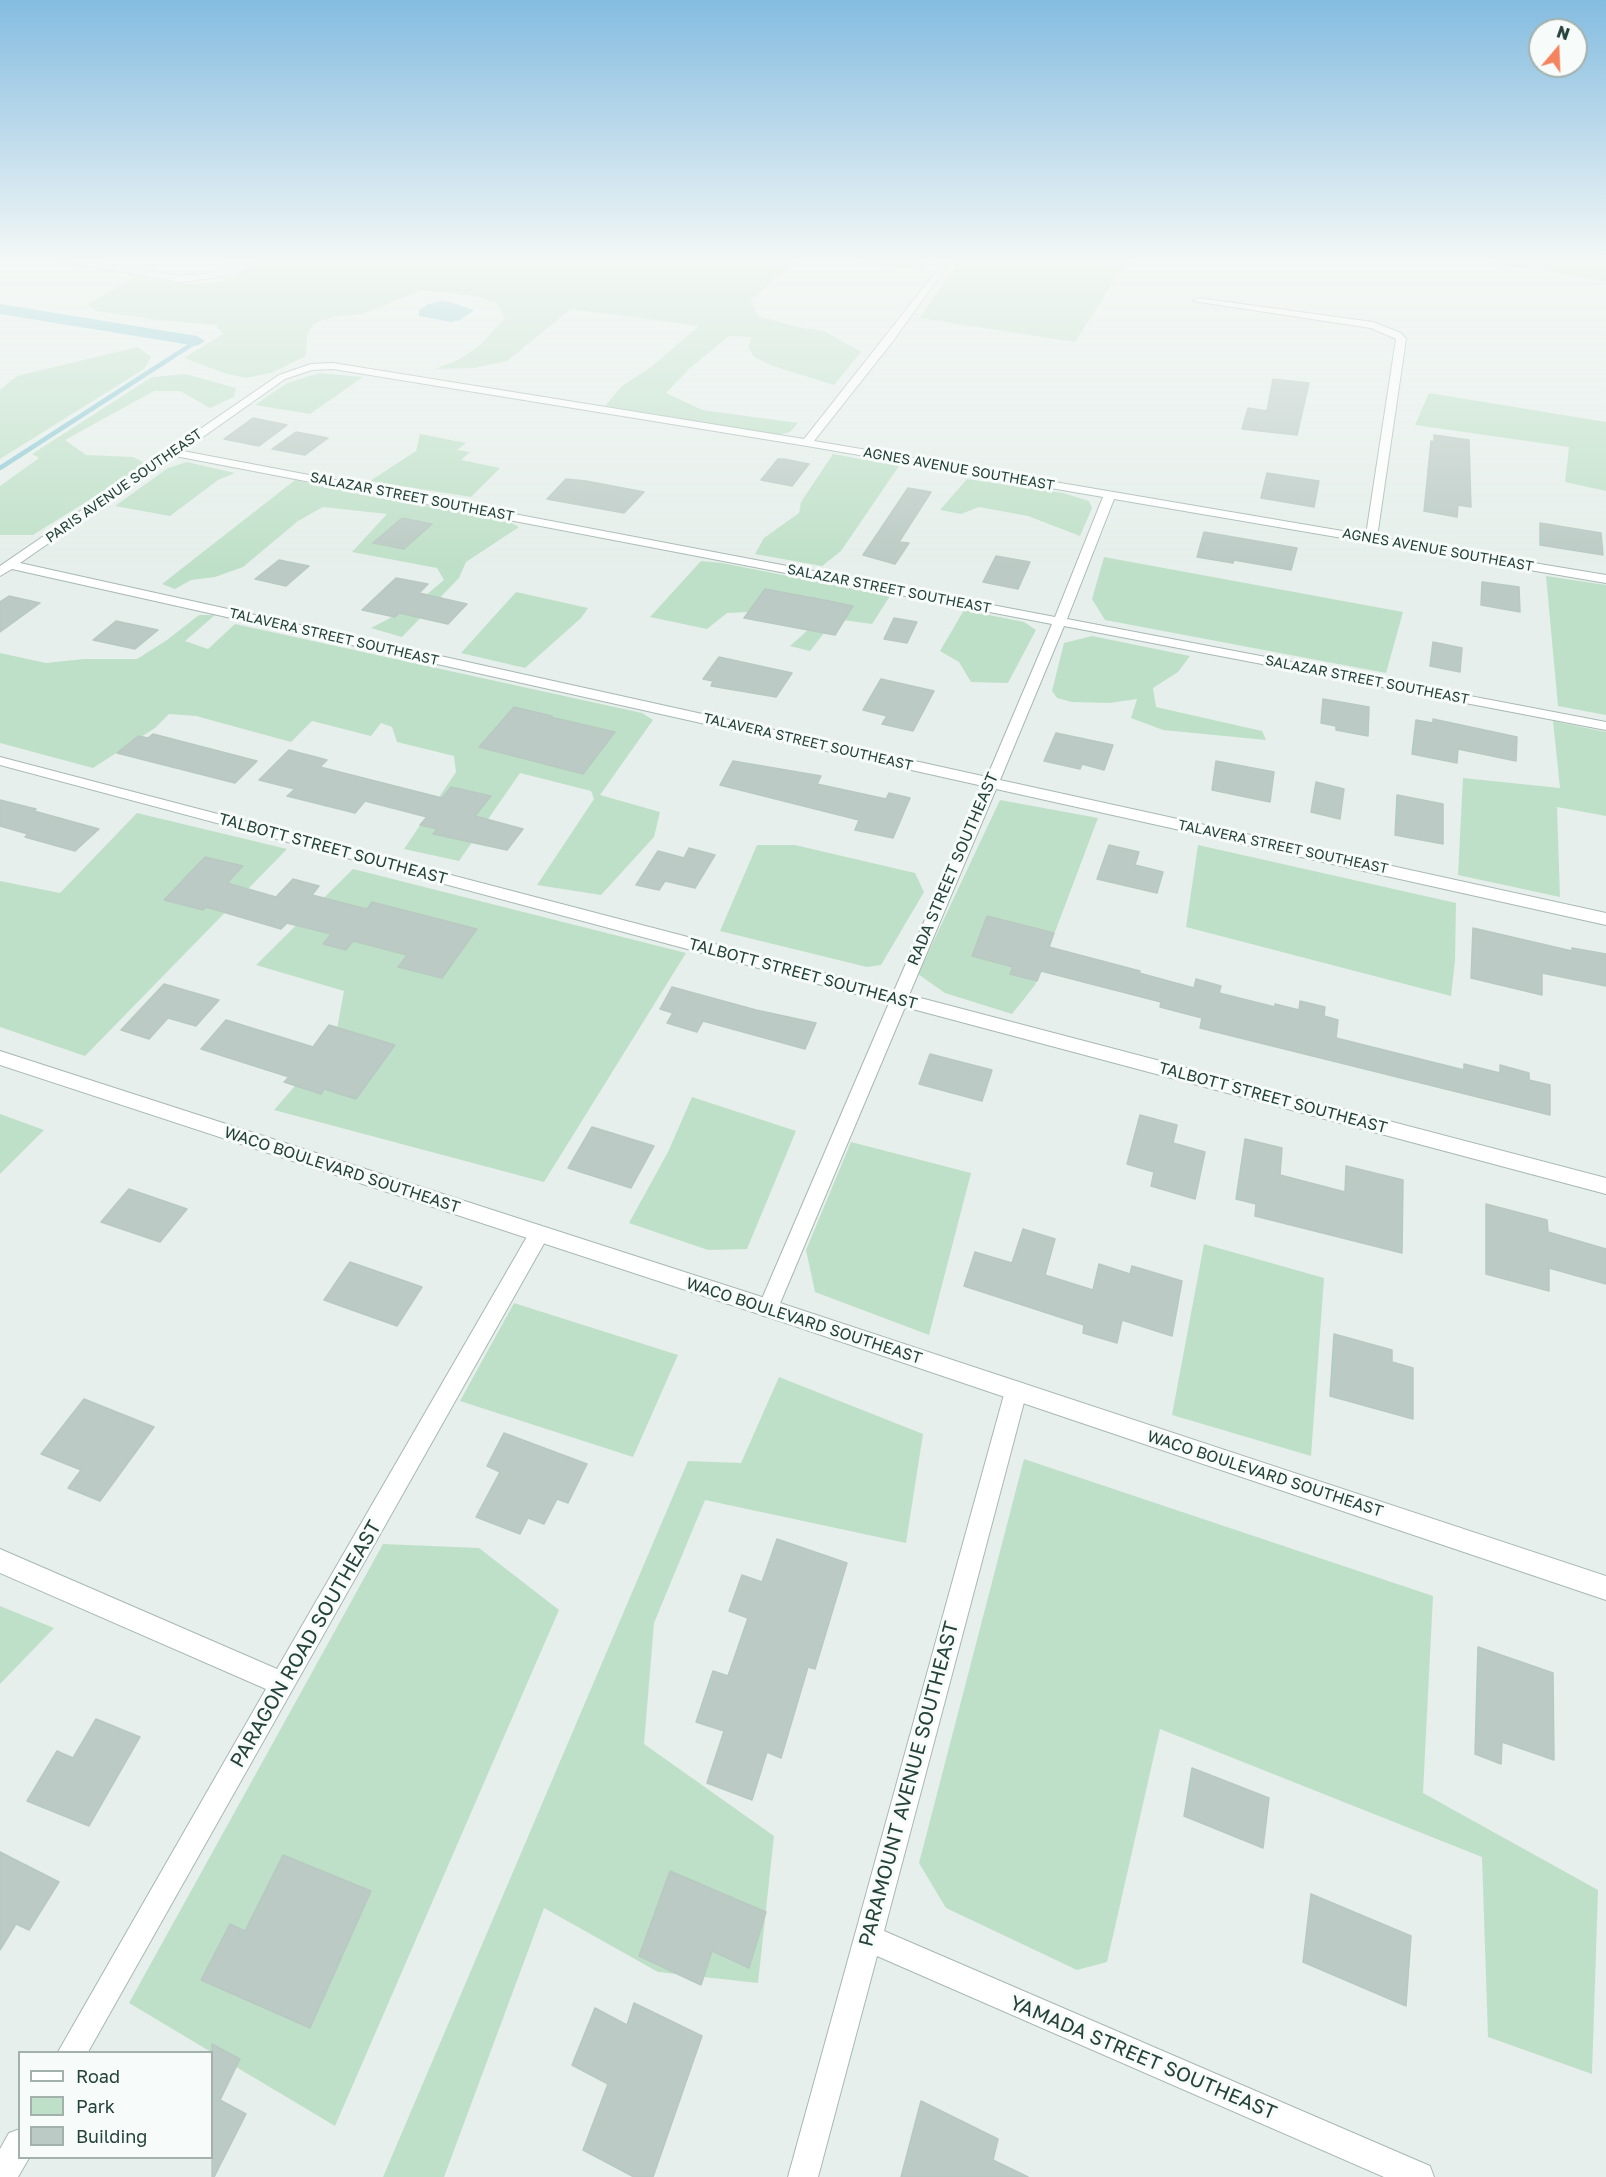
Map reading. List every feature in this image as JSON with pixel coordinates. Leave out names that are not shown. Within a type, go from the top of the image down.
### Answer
[{"type":"street","points":[[807,443],[871,363]]},
{"type":"street","points":[[1371,539],[1397,363]]},
{"type":"street","name":"AGNES AVENUE SOUTHEAST","points":[[311,367],[351,368],[1606,579]]},
{"type":"street","name":"PARIS AVENUE SOUTHEAST","points":[[5,569],[282,377],[311,367]]},
{"type":"street","name":"SALAZAR STREET SOUTHEAST","points":[[173,452],[1606,726]]},
{"type":"street","name":"RADA STREET SOUTHEAST","points":[[768,1308],[989,782],[1060,621],[1109,496]]},
{"type":"street","name":"TALAVERA STREET SOUTHEAST","points":[[5,569],[989,782],[1606,919]]},
{"type":"street","name":"TALBOTT STREET SOUTHEAST","points":[[0,761],[1606,1186]]},
{"type":"street","name":"WACO BOULEVARD SOUTHEAST","points":[[0,1058],[768,1308],[1606,1588]]},
{"type":"street","name":"PARAGON ROAD SOUTHEAST","points":[[73,2051],[539,1234]]},
{"type":"street","name":"PARAMOUNT AVENUE SOUTHEAST","points":[[803,2177],[1016,1391]]},
{"type":"street","points":[[0,1562],[283,1684]]},
{"type":"street","name":"YAMADA STREET SOUTHEAST","points":[[868,1938],[1419,2177]]},
{"type":"street","points":[[1,2177],[18,2147]]},
{"type":"green space","points":[[73,363],[148,363],[144,369],[0,459],[0,390],[17,376]]},
{"type":"green space","points":[[196,363],[292,363],[271,373],[246,378]]},
{"type":"green space","points":[[451,363],[499,363],[474,368],[435,369]]},
{"type":"green space","points":[[656,363],[697,363],[666,393],[702,410],[798,423],[790,432],[778,435],[605,406],[622,386]]},
{"type":"green space","points":[[766,363],[852,363],[834,385]]},
{"type":"green space","points":[[319,373],[363,377],[310,414],[255,405],[287,383]]},
{"type":"green space","points":[[186,374],[236,388],[234,397],[210,408],[180,391],[154,391],[65,440],[86,455],[133,457],[147,464],[33,535],[0,535],[0,486],[39,458],[32,454],[152,377]]},
{"type":"green space","points":[[1429,393],[1606,422],[1606,491],[1565,482],[1569,447],[1415,425]]},
{"type":"green space","points":[[420,434],[466,443],[457,450],[470,452],[461,460],[500,468],[471,497],[370,481],[416,451]]},
{"type":"green space","points":[[833,454],[899,466],[841,551],[822,566],[755,554],[764,538],[799,513],[801,502]]},
{"type":"green space","points":[[187,462],[235,473],[218,480],[170,516],[115,506],[168,468]]},
{"type":"green space","points":[[967,479],[1063,493],[1089,501],[1092,508],[1080,536],[1028,516],[979,507],[961,514],[940,510]]},
{"type":"green space","points":[[295,480],[373,497],[506,520],[519,527],[466,562],[459,578],[402,637],[371,628],[413,606],[444,580],[437,568],[352,552],[387,514],[323,507],[298,521],[243,567],[215,577],[191,580],[175,589],[162,584]]},
{"type":"green space","points":[[1104,557],[1403,612],[1386,673],[1105,620],[1092,599]]},
{"type":"green space","points":[[701,561],[722,563],[890,596],[872,624],[835,619],[810,651],[790,646],[818,621],[792,610],[727,613],[707,629],[650,617]]},
{"type":"green space","points":[[1546,576],[1606,585],[1606,715],[1558,706]]},
{"type":"green space","points":[[516,592],[588,608],[581,618],[525,668],[461,653]]},
{"type":"green space","points":[[964,610],[1024,622],[1036,630],[1008,683],[971,682],[959,662],[940,651]]},
{"type":"green space","points":[[199,615],[215,615],[185,641],[208,649],[235,624],[642,713],[653,720],[600,795],[660,812],[654,837],[601,895],[537,885],[594,799],[591,791],[520,773],[459,861],[404,849],[456,772],[454,756],[397,742],[392,727],[381,723],[371,736],[312,721],[291,742],[196,716],[169,714],[155,728],[93,768],[0,743],[0,653],[46,663],[84,659],[137,659],[167,640]]},
{"type":"green space","points":[[1092,636],[1190,656],[1178,672],[1153,688],[1156,707],[1262,731],[1266,740],[1163,730],[1131,718],[1137,699],[1109,703],[1072,702],[1057,698],[1052,691],[1064,643]]},
{"type":"green space","points":[[1553,721],[1606,732],[1606,816],[1557,807],[1560,897],[1458,875],[1463,778],[1560,788]]},
{"type":"green space","points":[[1000,800],[1098,818],[1035,985],[1012,1014],[945,993],[918,974]]},
{"type":"green space","points":[[137,813],[287,849],[85,1056],[0,1027],[0,881],[60,893]]},
{"type":"green space","points":[[757,845],[795,845],[915,873],[924,892],[881,965],[867,967],[720,931]]},
{"type":"green space","points":[[1198,845],[1456,903],[1455,961],[1451,996],[1186,927]]},
{"type":"green space","points":[[353,869],[686,953],[544,1182],[274,1110],[335,1040],[344,991],[256,965]]},
{"type":"green space","points":[[692,1097],[796,1131],[747,1249],[708,1250],[629,1223],[668,1152]]},
{"type":"green space","points":[[0,1114],[44,1130],[0,1174]]},
{"type":"green space","points":[[851,1142],[971,1173],[929,1335],[815,1292],[806,1250]]},
{"type":"green space","points":[[1204,1244],[1324,1278],[1311,1456],[1172,1415]]},
{"type":"green space","points":[[514,1303],[678,1355],[633,1457],[460,1401]]},
{"type":"green space","points":[[779,1377],[923,1434],[906,1543],[705,1500],[654,1623],[644,1744],[774,1836],[758,1983],[658,1972],[544,1908],[444,2177],[383,2177],[688,1461],[741,1463]]},
{"type":"green space","points":[[1024,1459],[1433,1596],[1423,1793],[1598,1890],[1592,2074],[1488,2037],[1482,1857],[1160,1729],[1107,1962],[1077,1970],[946,1908],[919,1863]]},
{"type":"green space","points":[[383,1544],[479,1548],[559,1610],[335,2126],[213,2053],[213,2051],[129,2003]]},
{"type":"green space","points":[[0,1606],[54,1628],[0,1684]]},
{"type":"building","points":[[1273,379],[1309,383],[1297,435],[1242,429],[1248,408],[1267,411]]},
{"type":"building","points":[[253,418],[287,425],[259,446],[224,439]]},
{"type":"building","points":[[296,432],[328,438],[305,455],[272,449]]},
{"type":"building","points":[[1434,435],[1469,440],[1471,507],[1458,505],[1457,517],[1424,511],[1431,441],[1434,442]]},
{"type":"building","points":[[778,459],[809,464],[792,486],[761,480]]},
{"type":"building","points":[[1267,473],[1319,481],[1314,507],[1261,498]]},
{"type":"building","points":[[566,479],[644,492],[624,513],[547,499]]},
{"type":"building","points":[[908,488],[931,492],[899,542],[909,543],[895,564],[863,555]]},
{"type":"building","points":[[402,518],[432,524],[404,549],[373,543]]},
{"type":"building","points":[[1540,523],[1601,533],[1603,555],[1540,545]]},
{"type":"building","points":[[1204,532],[1297,548],[1291,570],[1234,560],[1233,563],[1197,557]]},
{"type":"building","points":[[996,556],[1030,562],[1018,589],[983,582]]},
{"type":"building","points":[[279,560],[309,566],[286,586],[255,579]]},
{"type":"building","points":[[396,578],[428,584],[419,593],[467,604],[448,624],[399,613],[395,617],[362,610]]},
{"type":"building","points":[[1482,582],[1519,587],[1520,612],[1481,605]]},
{"type":"building","points":[[765,589],[853,606],[835,635],[744,618]]},
{"type":"building","points":[[9,596],[40,603],[0,632],[0,602]]},
{"type":"building","points":[[894,618],[917,622],[907,643],[884,639]]},
{"type":"building","points":[[116,621],[158,630],[135,649],[93,640]]},
{"type":"building","points":[[1433,642],[1462,648],[1460,672],[1430,666]]},
{"type":"building","points":[[719,657],[792,673],[776,697],[711,686],[713,681],[703,679]]},
{"type":"building","points":[[881,679],[934,691],[913,731],[882,724],[887,716],[863,710]]},
{"type":"building","points":[[1323,699],[1369,707],[1368,736],[1336,730],[1336,726],[1321,723]]},
{"type":"building","points":[[514,707],[615,732],[583,774],[479,747]]},
{"type":"building","points":[[1433,719],[1517,737],[1516,761],[1458,749],[1457,763],[1412,754],[1416,720],[1433,723]]},
{"type":"building","points":[[1056,733],[1113,745],[1104,770],[1082,764],[1080,769],[1044,761]]},
{"type":"building","points":[[153,734],[257,761],[235,783],[117,753],[138,736],[148,738]]},
{"type":"building","points":[[289,750],[327,760],[320,767],[442,798],[451,787],[491,796],[475,816],[523,829],[507,850],[433,834],[437,829],[420,825],[427,817],[365,801],[355,813],[287,796],[295,789],[259,780]]},
{"type":"building","points":[[733,761],[821,776],[817,784],[886,799],[889,793],[910,798],[893,838],[855,830],[859,820],[720,785]]},
{"type":"building","points":[[1216,761],[1274,772],[1270,802],[1212,790]]},
{"type":"building","points":[[1316,782],[1344,789],[1340,819],[1311,812]]},
{"type":"building","points":[[1397,795],[1443,804],[1443,844],[1395,835]]},
{"type":"building","points":[[0,800],[99,829],[75,851],[25,837],[28,834],[0,826]]},
{"type":"building","points":[[1109,845],[1139,852],[1135,865],[1163,872],[1157,893],[1097,879]]},
{"type":"building","points":[[689,848],[715,855],[695,888],[665,881],[659,890],[636,885],[658,851],[684,858]]},
{"type":"building","points":[[205,857],[243,866],[227,883],[276,897],[293,879],[319,886],[312,895],[367,909],[372,902],[477,929],[442,978],[398,967],[407,955],[353,941],[346,950],[323,944],[331,934],[287,923],[281,929],[206,907],[203,910],[164,900]]},
{"type":"building","points":[[987,916],[1054,933],[1049,947],[1194,988],[1196,979],[1221,986],[1219,993],[1275,1007],[1275,1004],[1299,1010],[1300,1001],[1325,1007],[1324,1016],[1338,1020],[1336,1038],[1464,1070],[1464,1064],[1500,1073],[1500,1065],[1529,1073],[1529,1080],[1550,1085],[1550,1115],[1200,1028],[1202,1018],[1160,1007],[1161,1002],[1041,971],[1037,981],[1010,974],[1013,967],[972,956]]},
{"type":"building","points":[[1473,928],[1572,951],[1572,948],[1606,954],[1606,986],[1542,973],[1542,995],[1471,978]]},
{"type":"building","points":[[164,984],[219,1000],[196,1026],[168,1018],[149,1039],[121,1030]]},
{"type":"building","points":[[672,987],[756,1010],[816,1023],[805,1049],[703,1021],[697,1032],[667,1023],[673,1013],[660,1009]]},
{"type":"building","points":[[226,1020],[313,1047],[329,1025],[395,1045],[356,1099],[324,1089],[321,1094],[284,1082],[289,1077],[201,1049]]},
{"type":"building","points":[[930,1054],[992,1070],[982,1101],[919,1084]]},
{"type":"building","points":[[1140,1115],[1177,1125],[1173,1143],[1205,1152],[1195,1199],[1151,1186],[1154,1172],[1127,1164]]},
{"type":"building","points":[[592,1127],[654,1146],[631,1188],[568,1168]]},
{"type":"building","points":[[1245,1139],[1282,1148],[1280,1175],[1345,1192],[1346,1166],[1403,1180],[1402,1253],[1255,1216],[1256,1204],[1236,1199]]},
{"type":"building","points":[[129,1189],[187,1209],[160,1242],[101,1222]]},
{"type":"building","points":[[1486,1204],[1547,1220],[1548,1232],[1606,1249],[1606,1284],[1549,1268],[1549,1291],[1486,1274]]},
{"type":"building","points":[[1023,1229],[1055,1239],[1045,1275],[1093,1290],[1099,1264],[1130,1274],[1132,1266],[1182,1281],[1172,1336],[1122,1320],[1117,1343],[1083,1333],[1084,1325],[964,1286],[975,1252],[1012,1263]]},
{"type":"building","points":[[350,1262],[422,1287],[397,1326],[324,1300]]},
{"type":"building","points":[[1334,1334],[1392,1350],[1392,1362],[1413,1368],[1413,1419],[1330,1396]]},
{"type":"building","points":[[84,1399],[154,1427],[100,1501],[68,1488],[81,1470],[41,1454]]},
{"type":"building","points":[[504,1433],[587,1464],[568,1503],[557,1499],[544,1524],[528,1518],[520,1534],[476,1517],[500,1472],[487,1466]]},
{"type":"building","points":[[777,1539],[847,1563],[815,1669],[808,1667],[781,1758],[767,1752],[752,1800],[707,1783],[724,1731],[696,1722],[713,1671],[728,1676],[748,1618],[729,1611],[742,1575],[762,1582]]},
{"type":"building","points":[[1478,1647],[1553,1673],[1554,1760],[1502,1742],[1501,1764],[1475,1754]]},
{"type":"building","points":[[96,1719],[140,1737],[89,1826],[27,1801],[57,1751],[73,1758]]},
{"type":"building","points":[[1192,1768],[1269,1798],[1263,1848],[1184,1816]]},
{"type":"building","points":[[0,1852],[59,1882],[29,1930],[16,1924],[0,1950]]},
{"type":"building","points":[[283,1855],[371,1891],[310,2028],[201,1980],[230,1924],[245,1931]]},
{"type":"building","points":[[670,1871],[766,1912],[749,1968],[712,1951],[701,1985],[639,1956]]},
{"type":"building","points":[[1311,1894],[1411,1936],[1406,2006],[1303,1962]]},
{"type":"building","points":[[634,2003],[702,2036],[653,2177],[634,2177],[583,2150],[608,2084],[572,2065],[595,2008],[627,2025]]},
{"type":"building","points":[[212,2044],[240,2059],[220,2100],[246,2114],[214,2177],[212,2177]]},
{"type":"building","points":[[921,2101],[998,2139],[993,2160],[1028,2177],[901,2177]]},
{"type":"waterway","points":[[0,468],[164,363]]}]
